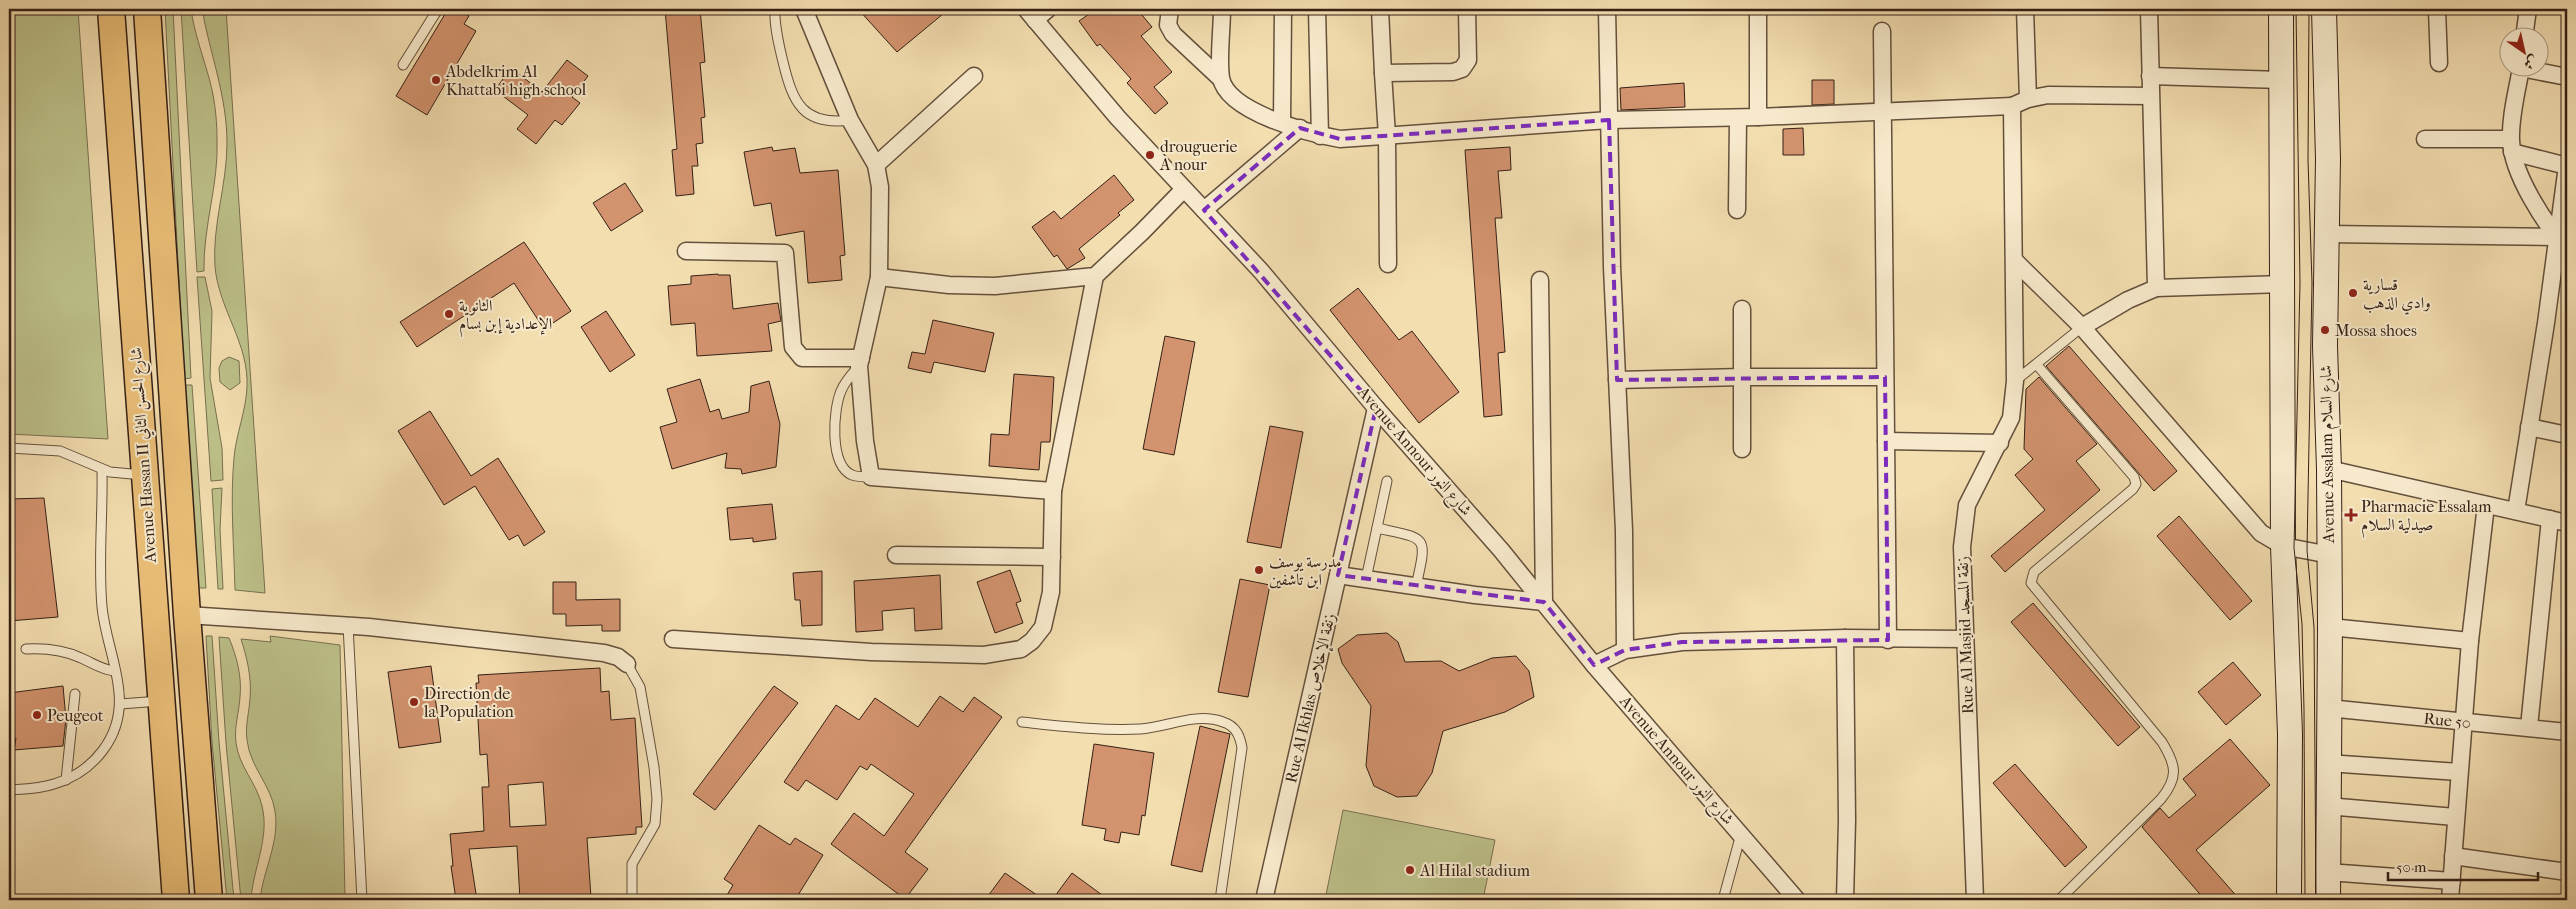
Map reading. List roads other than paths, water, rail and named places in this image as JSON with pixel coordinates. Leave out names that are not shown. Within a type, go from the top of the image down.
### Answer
[{"type":"main road","name":"Avenue Hassan II شارع الحسن الثاني","points":[[111,9],[176,900]]},
{"type":"main road","name":"Avenue Hassan II شارع الحسن الثاني","points":[[147,9],[187,615],[209,900]]},
{"type":"main road","points":[[2281,9],[2280,80],[2284,284],[2283,546],[2289,715],[2289,900]]},
{"type":"main road","name":"Avenue Assalam شارع السلام","points":[[2324,9],[2328,159],[2325,346],[2330,555],[2327,763],[2328,900]]},
{"type":"street","points":[[804,9],[850,120],[876,165],[880,187],[880,277],[860,362],[864,441],[871,477],[1053,491]]},
{"type":"street","points":[[1030,14],[1048,9]]},
{"type":"street","points":[[1170,9],[1168,25],[1174,34],[1221,79],[1234,100],[1257,112],[1320,136],[1340,139],[1609,120],[1738,118],[2012,106],[2028,99],[2048,95],[2150,96]]},
{"type":"street","points":[[1221,79],[1222,9]]},
{"type":"street","points":[[1282,122],[1283,9]]},
{"type":"street","points":[[1317,9],[1320,136]]},
{"type":"street","points":[[1380,9],[1387,136],[1388,264]]},
{"type":"street","points":[[1383,73],[1453,72],[1462,70],[1468,60],[1467,9]]},
{"type":"street","points":[[1607,9],[1617,380],[1624,531],[1625,650]]},
{"type":"street","points":[[1758,9],[1758,117]]},
{"type":"street","points":[[2025,9],[2028,99]]},
{"type":"street","points":[[2149,9],[2156,288]]},
{"type":"street","points":[[2437,9],[2439,63]]},
{"type":"street","points":[[2525,28],[2528,9]]},
{"type":"street","name":"Avenue Annour شارع النور","points":[[1030,14],[1118,118],[1261,271],[1376,408],[1544,602],[1594,665],[1742,834],[1797,900]]},
{"type":"street","points":[[1882,31],[1885,111],[1885,377],[1888,640]]},
{"type":"street","points":[[2548,73],[2567,77]]},
{"type":"street","points":[[876,165],[974,76]]},
{"type":"street","points":[[2150,76],[2280,80]]},
{"type":"street","points":[[2520,78],[2511,145],[2530,194],[2562,243]]},
{"type":"street","name":"Rue Al Masjid زنقة المسجد","points":[[1975,900],[1964,639],[1963,523],[1967,505],[2011,418],[2015,381],[2012,106]]},
{"type":"street","points":[[1737,210],[1738,118]]},
{"type":"street","points":[[1204,210],[1300,128]]},
{"type":"street","points":[[2425,138],[2511,145],[2567,166],[2562,243],[2546,323],[2516,511]]},
{"type":"street","points":[[673,639],[871,652],[984,655],[1021,649],[1032,641],[1043,627],[1050,592],[1053,491],[1095,276],[1184,188]]},
{"type":"street","points":[[2327,234],[2562,243]]},
{"type":"street","points":[[686,251],[785,253],[793,347],[797,355],[802,358],[860,362]]},
{"type":"street","points":[[2015,261],[2082,327],[2255,527],[2268,539],[2283,546],[2330,555]]},
{"type":"street","points":[[880,277],[949,285],[995,286],[1095,276]]},
{"type":"street","points":[[1338,575],[1544,602],[1540,280]]},
{"type":"street","points":[[2082,327],[2128,300],[2156,288],[2284,284]]},
{"type":"street","points":[[1742,309],[1742,449]]},
{"type":"street","points":[[1617,380],[1743,376],[1885,377]]},
{"type":"street","name":"Rue Al Ikhlas زنقة الإخلاص","points":[[1264,900],[1376,408]]},
{"type":"street","points":[[2529,427],[2567,435]]},
{"type":"street","points":[[1886,441],[2000,443]]},
{"type":"street","points":[[2329,469],[2567,523]]},
{"type":"street","points":[[2450,900],[2470,641],[2486,505]]},
{"type":"street","points":[[2529,727],[2550,519]]},
{"type":"street","points":[[896,555],[1052,557]]},
{"type":"street","points":[[187,615],[348,625],[604,654],[618,658],[627,664]]},
{"type":"street","points":[[2330,627],[2470,641]]},
{"type":"street","points":[[1845,638],[1847,820],[1845,900]]},
{"type":"street","points":[[1594,665],[1625,650],[1682,642],[1845,638],[1888,640],[1964,639]]},
{"type":"street","name":"Rue 50","points":[[2328,708],[2464,720],[2567,732]]},
{"type":"street","points":[[2327,763],[2459,772]]},
{"type":"street","points":[[2327,806],[2455,817]]},
{"type":"street","points":[[2453,856],[2567,872]]},
{"type":"street","points":[[2327,872],[2452,881]]},
{"type":"lane","points":[[403,65],[438,9]]},
{"type":"lane","points":[[775,9],[779,46],[796,104],[808,114],[820,120],[850,120]]},
{"type":"lane","points":[[2015,381],[2082,327]]},
{"type":"lane","points":[[860,362],[846,381],[838,400],[834,429],[840,463],[846,471],[852,475],[871,477]]},
{"type":"lane","points":[[2037,365],[2134,477],[2136,484],[2133,489],[2034,572],[2031,583],[2162,742],[2172,759],[2174,773],[2170,788],[2162,799],[2070,887],[2059,900]]},
{"type":"lane","points":[[9,448],[60,451],[102,470],[117,474],[145,476]]},
{"type":"lane","points":[[9,790],[44,787],[66,780],[87,767],[104,749],[116,728],[120,704],[115,671],[106,640],[100,580],[102,470]]},
{"type":"lane","points":[[1366,579],[1387,481]]},
{"type":"lane","points":[[1377,528],[1413,536],[1421,542],[1424,550],[1416,586]]},
{"type":"lane","points":[[348,625],[362,900]]},
{"type":"lane","points":[[26,649],[54,650],[69,653],[99,667],[115,671]]},
{"type":"lane","points":[[627,664],[640,687],[654,767],[657,799],[655,824],[632,864],[632,900]]},
{"type":"lane","points":[[66,780],[74,694]]},
{"type":"lane","points":[[120,704],[160,701]]},
{"type":"lane","points":[[1022,722],[1102,730],[1141,729],[1184,720],[1203,719],[1223,722],[1236,730],[1242,748],[1220,900]]},
{"type":"lane","points":[[1722,900],[1742,834]]},
{"type":"tram line","points":[[2296,9],[2300,283],[2294,548],[2302,624],[2305,900]]},
{"type":"tram line","points":[[2309,9],[2308,160],[2312,283],[2307,550],[2314,627],[2316,900]]},
{"type":"place","name":"Abdelkrim Al Khattabi high school","points":[[436,80]]},
{"type":"place","name":"drouguerie A nour","points":[[1150,155]]},
{"type":"place","name":"قسارية وادي الذهب","points":[[2353,293]]},
{"type":"place","name":"الثانوية الإعدادية إبن بسام","points":[[449,314]]},
{"type":"place","name":"Mossa shoes","points":[[2325,330]]},
{"type":"place","name":"Pharmacie Essalam صيدلية السلام","points":[[2351,515]]},
{"type":"place","name":"مدرسة يوسف ابن تاشفين","points":[[1259,570]]},
{"type":"place","name":"Direction de la Population","points":[[414,702]]},
{"type":"place","name":"Peugeot","points":[[37,715]]},
{"type":"place","name":"Al Hilal stadium","points":[[1410,870]]}]
